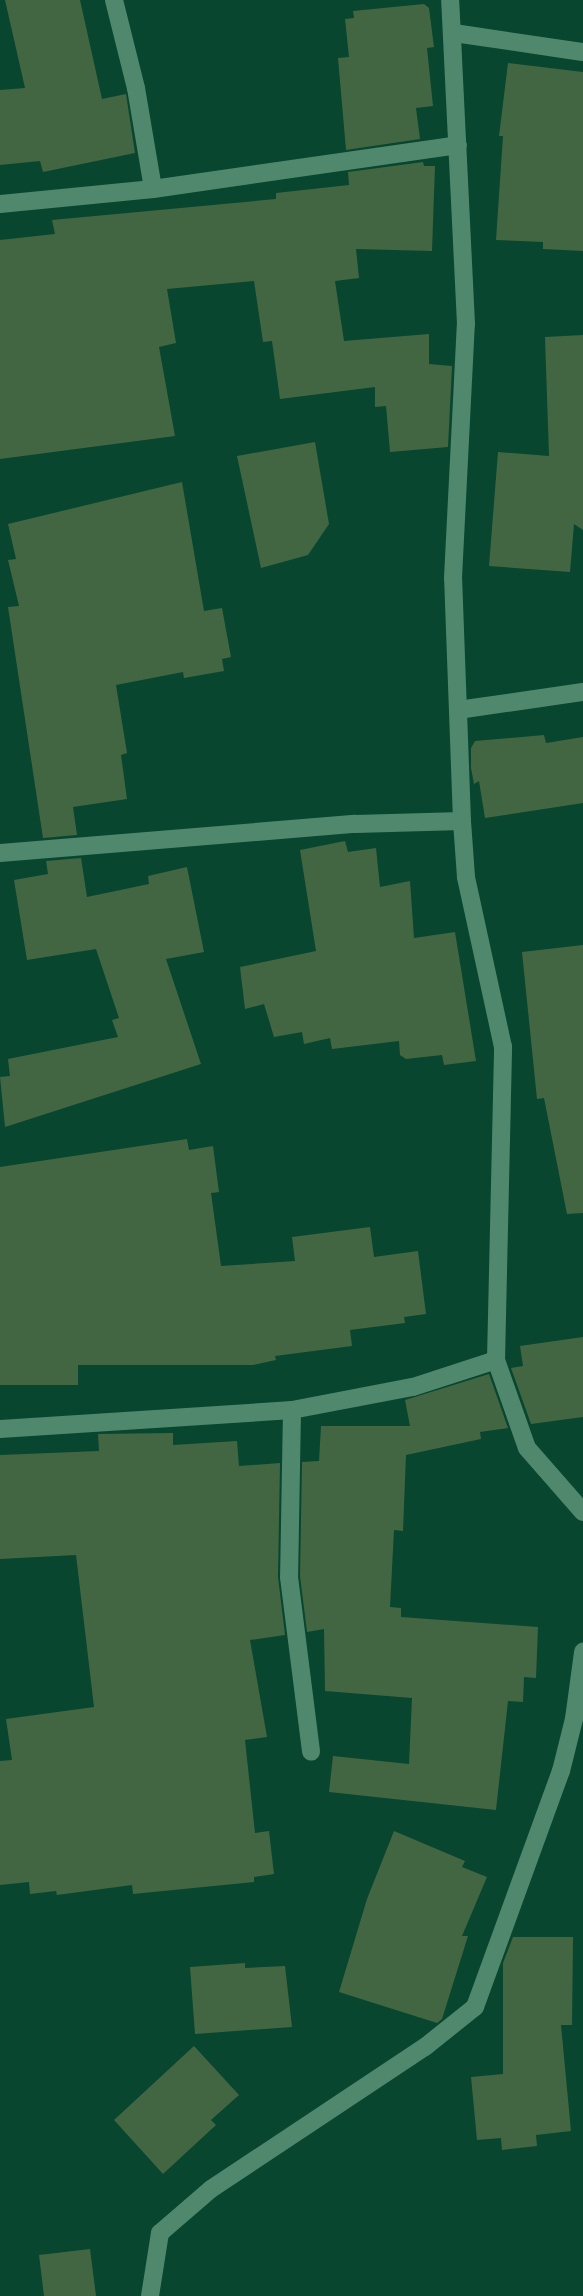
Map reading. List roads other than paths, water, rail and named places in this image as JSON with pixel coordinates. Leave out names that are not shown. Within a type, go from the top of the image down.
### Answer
[{"type":"street","points":[[114,0],[136,88],[153,189]]},
{"type":"street","points":[[450,0],[454,33],[466,324],[453,578],[461,821],[466,877],[503,1047],[496,1360],[527,1448],[583,1512]]},
{"type":"street","points":[[454,33],[583,52]]},
{"type":"street","points":[[0,204],[153,189],[458,145]]},
{"type":"street","points":[[458,710],[583,692]]},
{"type":"street","points":[[0,853],[355,824],[461,821]]},
{"type":"street","points":[[0,1429],[292,1410],[413,1387],[496,1360]]},
{"type":"street","points":[[292,1410],[289,1577],[311,1752]]},
{"type":"street","points":[[149,2296],[160,2233],[211,2189],[425,2047],[475,2007],[579,1720],[583,1652]]}]
